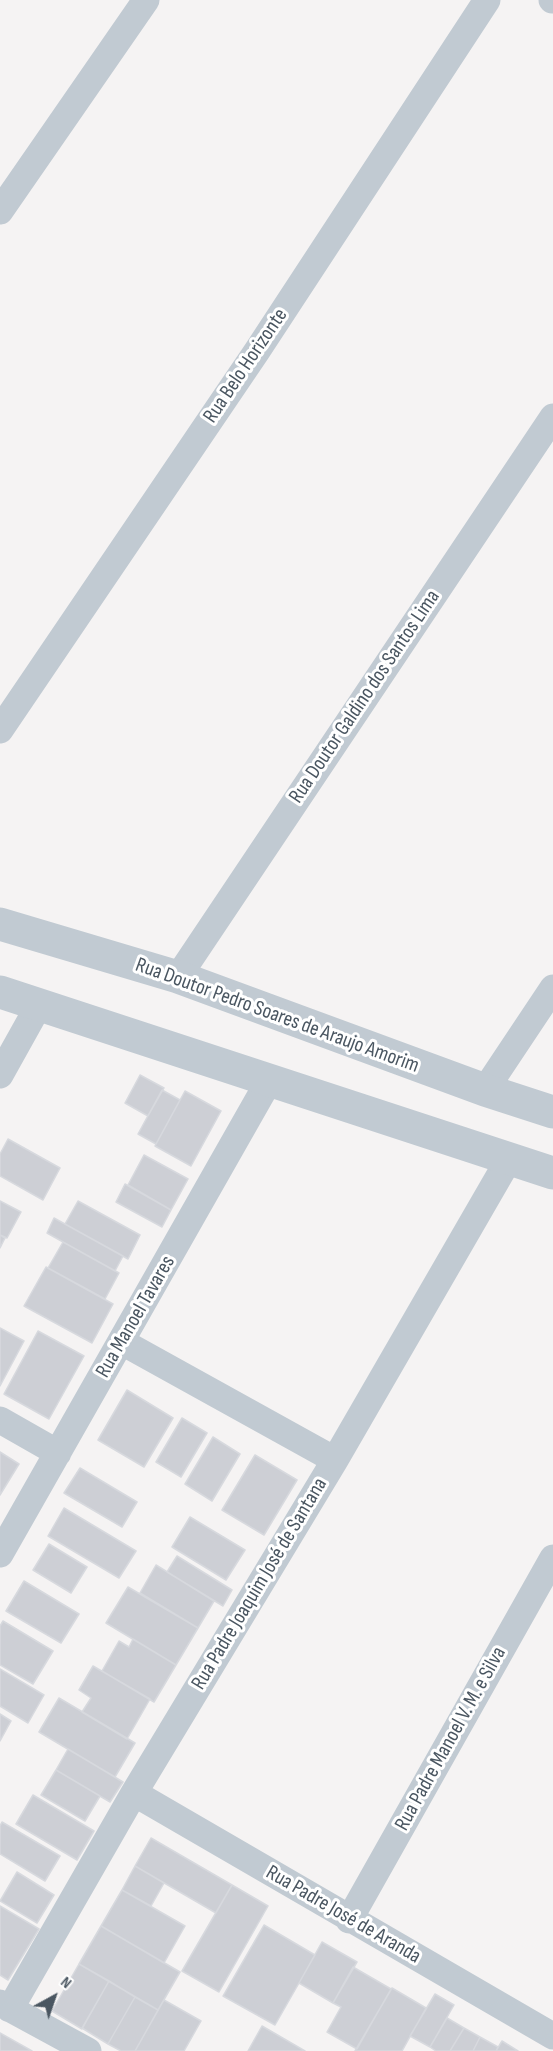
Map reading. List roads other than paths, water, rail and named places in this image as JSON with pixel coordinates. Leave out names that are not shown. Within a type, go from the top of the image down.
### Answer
[{"type":"street","points":[[0,211],[146,0]]},
{"type":"street","name":"Rua Belo Horizonte","points":[[0,730],[250,360],[487,0]]},
{"type":"street","name":"Rua Doutor Galdino dos Santos Lima","points":[[178,977],[553,417]]},
{"type":"street","name":"Rua Doutor Pedro Soares de Araujo Amorim","points":[[0,924],[178,977],[485,1090],[553,1112]]},
{"type":"street","points":[[485,1090],[553,988]]},
{"type":"street","points":[[0,992],[553,1173]]},
{"type":"street","points":[[0,1076],[39,1005]]},
{"type":"street","name":"Rua Manoel Tavares","points":[[0,1554],[270,1079]]},
{"type":"street","name":"Rua Padre Joaquim José de Santana","points":[[5,2006],[335,1460],[509,1159]]},
{"type":"street","points":[[122,1342],[335,1460]]},
{"type":"street","points":[[0,1420],[58,1453]]},
{"type":"street","name":"Rua Padre Manoel V. M. e Silva","points":[[349,1920],[553,1558]]},
{"type":"street","name":"Rua Padre José de Aranda","points":[[134,1793],[349,1920],[553,2036]]},
{"type":"street","points":[[5,2006],[88,2051]]}]
